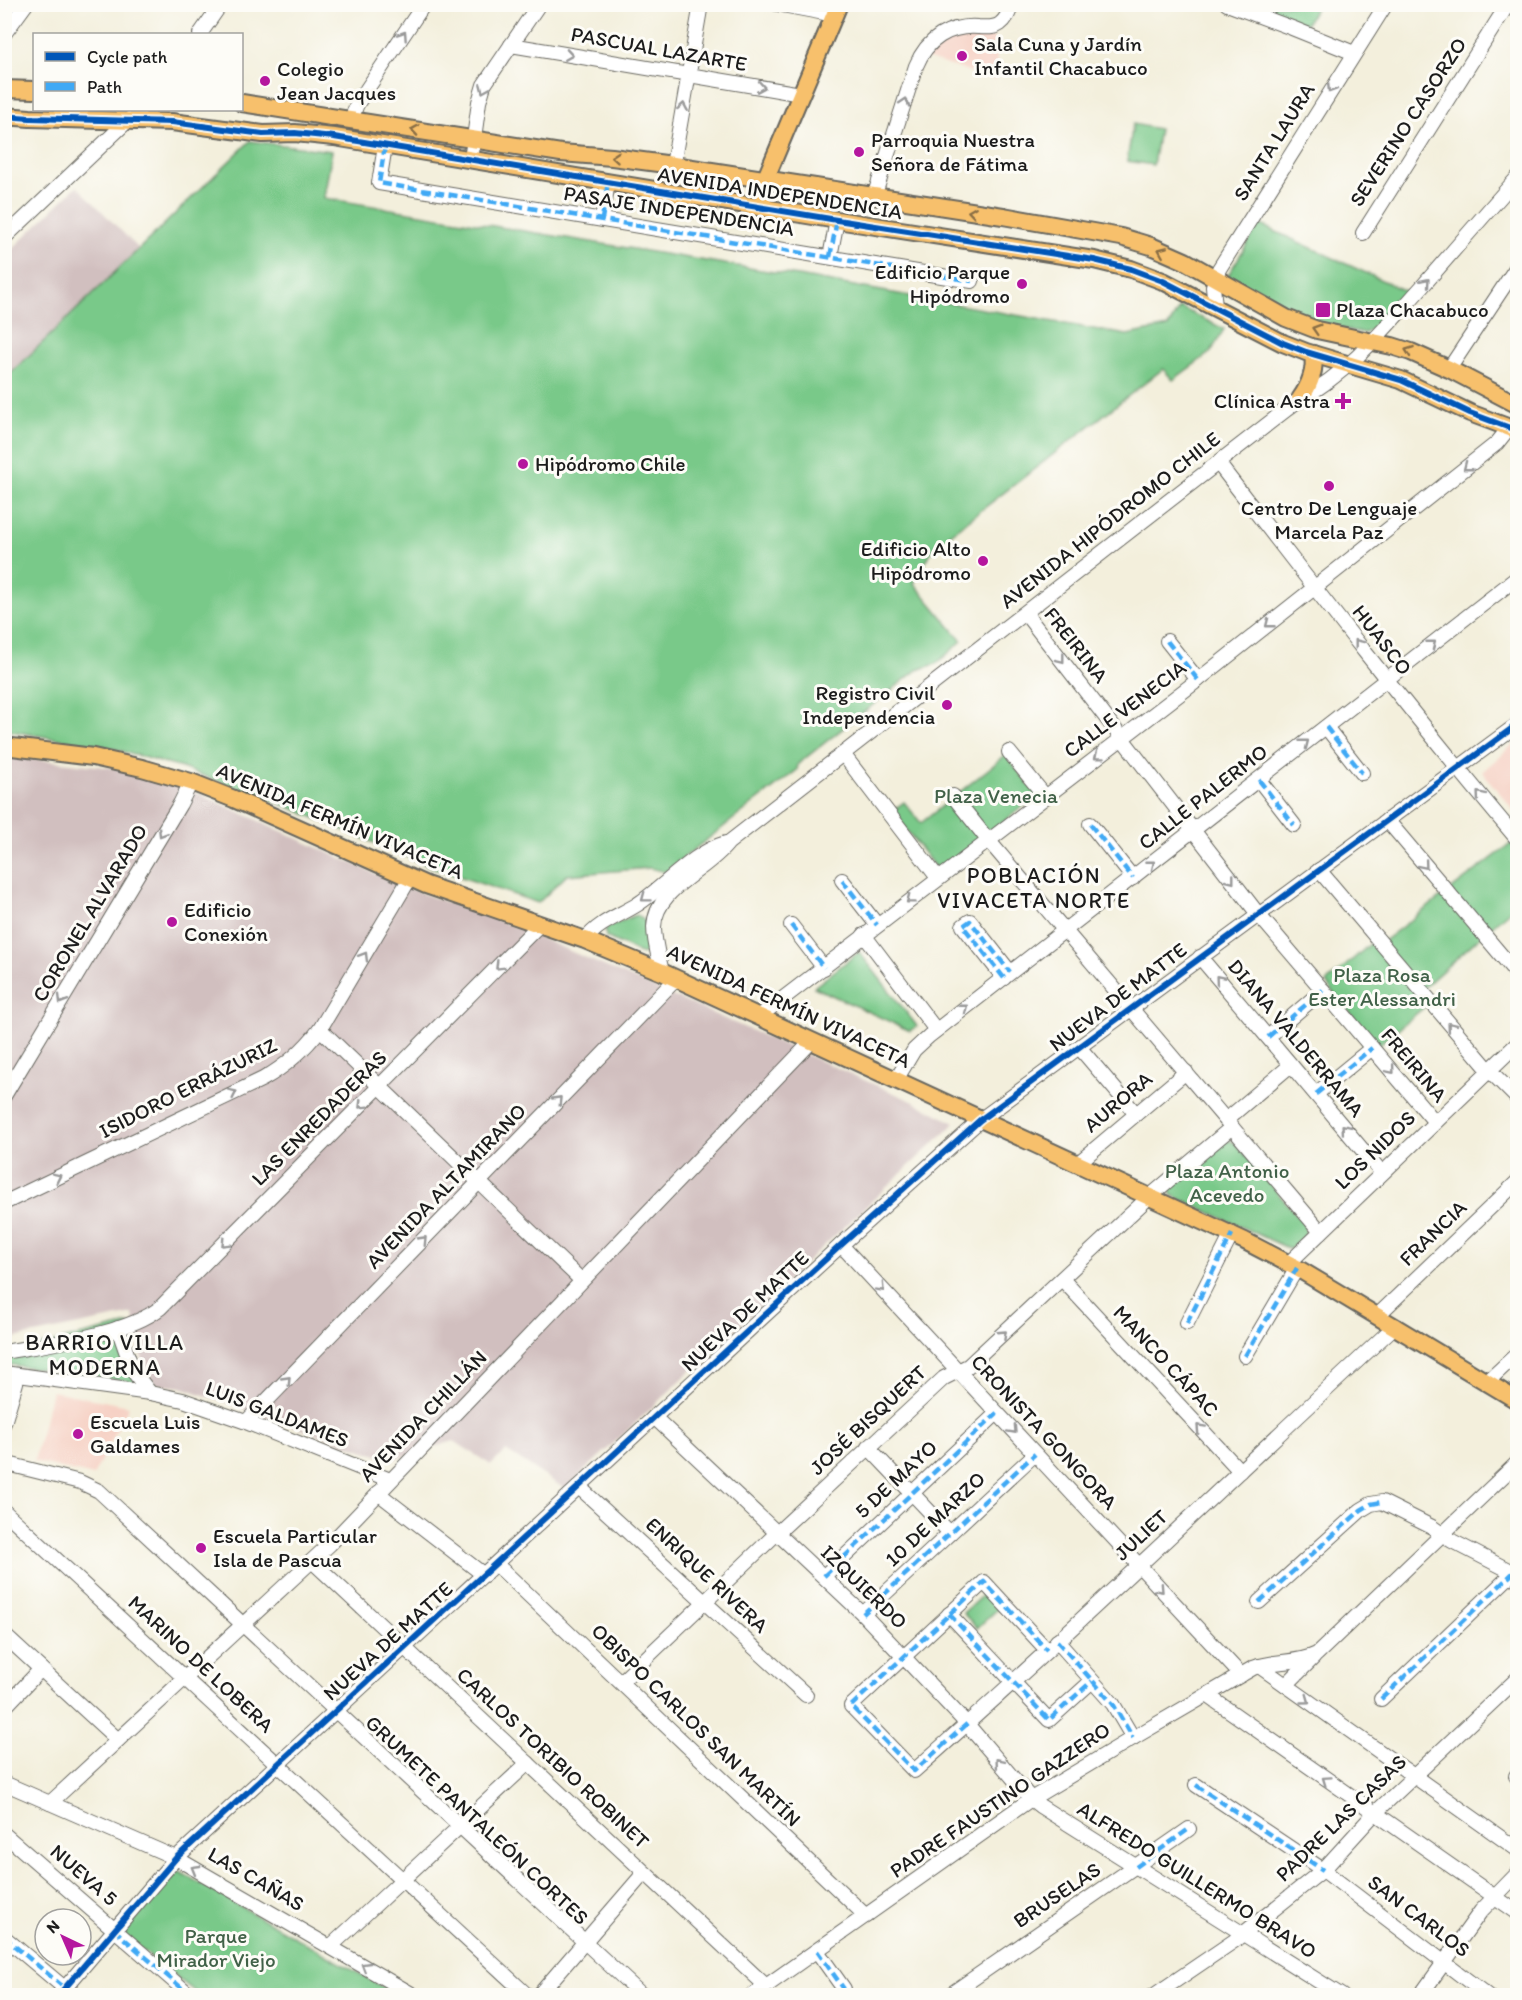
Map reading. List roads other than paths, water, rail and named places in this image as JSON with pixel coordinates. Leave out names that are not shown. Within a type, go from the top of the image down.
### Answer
[{"type":"main road","points":[[762,208],[765,180],[837,10]]},
{"type":"main road","points":[[4,89],[33,90]]},
{"type":"main road","name":"AVENIDA INDEPENDENCIA","points":[[243,103],[561,153],[673,165],[1121,237],[1170,254],[1215,277],[1273,312],[1327,332],[1373,341],[1411,352],[1518,405]]},
{"type":"main road","name":"AVENIDA INDEPENDENCIA","points":[[4,116],[30,118],[133,115],[262,134],[308,134],[1105,262],[1163,281],[1269,336],[1313,354],[1401,380],[1470,413],[1513,429]]},
{"type":"main road","points":[[1300,399],[1308,388],[1313,374],[1313,354]]},
{"type":"main road","name":"AVENIDA FERMÍN VIVACETA","points":[[4,746],[93,757],[191,782],[410,878],[585,940],[669,976],[1232,1234],[1293,1265],[1518,1401]]},
{"type":"street","points":[[4,34],[26,4]]},
{"type":"street","points":[[201,33],[221,4]]},
{"type":"street","points":[[351,120],[357,104],[424,4]]},
{"type":"street","points":[[471,160],[482,90],[539,4]]},
{"type":"street","points":[[673,165],[701,4]]},
{"type":"street","points":[[777,4],[837,10]]},
{"type":"street","points":[[874,197],[916,66],[925,49],[937,37],[954,29],[998,25],[1006,17],[1012,4]]},
{"type":"street","points":[[1227,4],[1354,53]]},
{"type":"street","name":"SANTA LAURA","points":[[1215,277],[1386,4]]},
{"type":"street","name":"SEVERINO CASORZO","points":[[1363,232],[1509,4]]},
{"type":"street","name":"PASCUAL LAZARTE","points":[[511,45],[801,94]]},
{"type":"street","points":[[4,238],[133,115]]},
{"type":"street","name":"PASAJE INDEPENDENCIA","points":[[385,146],[379,183],[972,281]]},
{"type":"street","name":"AVENIDA HIPÓDROMO CHILE","points":[[669,976],[654,928],[656,914],[669,893],[714,859],[728,843],[1348,364],[1373,341],[1518,177]]},
{"type":"street","points":[[602,219],[608,182]]},
{"type":"street","points":[[830,257],[837,220]]},
{"type":"street","points":[[1449,369],[1518,265]]},
{"type":"street","points":[[1215,277],[1213,295],[1215,307]]},
{"type":"street","name":"CALLE VENECIA","points":[[759,1016],[1198,680],[1513,429]]},
{"type":"street","name":"HUASCO","points":[[1218,463],[1386,680],[1518,840]]},
{"type":"street","name":"CALLE PALERMO","points":[[896,1080],[914,1050],[936,1030],[1518,577]]},
{"type":"street","name":"FREIRINA","points":[[1025,613],[1258,914],[1435,1122]]},
{"type":"street","points":[[1167,641],[1198,680]]},
{"type":"street","name":"NUEVA DE MATTE","points":[[66,1993],[114,1929],[176,1858],[841,1245],[980,1120],[1518,724]]},
{"type":"street","points":[[1326,727],[1362,773]]},
{"type":"street","points":[[1009,752],[1045,796]]},
{"type":"street","points":[[843,754],[938,878]]},
{"type":"street","points":[[1259,780],[1294,825]]},
{"type":"street","name":"CORONEL ALVARADO","points":[[4,1096],[180,804],[191,782]]},
{"type":"street","points":[[953,796],[1321,1232]]},
{"type":"street","points":[[1386,820],[1518,975]]},
{"type":"street","points":[[1090,824],[1133,878]]},
{"type":"street","name":"AVENIDA HIPÓDROMO CHILE","points":[[585,940],[598,926],[639,903],[709,850],[728,843]]},
{"type":"street","points":[[1319,870],[1489,1070],[1518,1099]]},
{"type":"street","name":"ISIDORO ERRÁZURIZ","points":[[4,1203],[263,1079],[295,1056],[320,1029],[410,878]]},
{"type":"street","points":[[842,880],[877,924]]},
{"type":"street","name":"LAS ENREDADERAS","points":[[4,1352],[74,1340],[118,1328],[141,1320],[160,1308],[540,924]]},
{"type":"street","points":[[791,925],[824,968]]},
{"type":"street","points":[[864,935],[936,1030]]},
{"type":"street","points":[[985,947],[1007,975]]},
{"type":"street","name":"DIANA VALDERRAMA","points":[[1200,957],[1382,1173]]},
{"type":"street","name":"AVENIDA ALTAMIRANO","points":[[246,1422],[479,1182],[669,976]]},
{"type":"street","points":[[1268,1037],[1323,990]]},
{"type":"street","points":[[320,1029],[581,1280]]},
{"type":"street","name":"AVENIDA CHILLÁN","points":[[50,1803],[312,1561],[811,1042]]},
{"type":"street","name":"LOS NIDOS","points":[[1245,1356],[1293,1265],[1321,1232],[1518,1043]]},
{"type":"street","points":[[1079,1047],[1136,1114]]},
{"type":"street","points":[[1316,1094],[1372,1048]]},
{"type":"street","name":"JOSÉ BISQUERT","points":[[621,1682],[868,1447],[944,1378],[968,1366],[1291,1065]]},
{"type":"street","name":"AURORA","points":[[1077,1164],[1186,1072]]},
{"type":"street","name":"FRANCIA","points":[[1377,1316],[1518,1181]]},
{"type":"street","points":[[1187,1323],[1232,1234]]},
{"type":"street","name":"CRONISTA GONGORA","points":[[841,1245],[1240,1675]]},
{"type":"street","name":"MANCO CÁPAC","points":[[1062,1279],[1240,1471]]},
{"type":"street","name":"JULIET","points":[[904,1656],[851,1706],[914,1771],[1052,1646],[1395,1326]]},
{"type":"street","points":[[118,1328],[133,1371],[150,1393]]},
{"type":"street","points":[[1487,1382],[1518,1353]]},
{"type":"street","points":[[4,1423],[11,1375]]},
{"type":"street","name":"LUIS GALDAMES","points":[[11,1375],[150,1393],[183,1400],[246,1422],[390,1480]]},
{"type":"street","name":"5 DE MAYO","points":[[824,1576],[997,1413]]},
{"type":"street","name":"IZQUIERDO","points":[[654,1417],[863,1614],[967,1724],[1032,1799]]},
{"type":"street","points":[[868,1447],[950,1533]]},
{"type":"street","name":"10 DE MARZO","points":[[863,1614],[1035,1454]]},
{"type":"street","name":"PADRE FAUSTINO GAZZERO","points":[[1286,1685],[1518,1462]]},
{"type":"street","name":"GRUMETE PANTALEÓN CORTES","points":[[4,1463],[80,1482],[99,1491],[643,1995]]},
{"type":"street","name":"ENRIQUE RIVERA","points":[[579,1487],[806,1695]]},
{"type":"street","points":[[378,1493],[484,1575]]},
{"type":"street","points":[[1259,1602],[1361,1510],[1371,1504],[1382,1502],[1515,1574],[1381,1699]]},
{"type":"street","name":"MARINO DE LOBERA","points":[[4,1511],[528,1995]]},
{"type":"street","name":"CARLOS TORIBIO ROBINET","points":[[312,1561],[766,1986]]},
{"type":"street","name":"OBISPO CARLOS SAN MARTÍN","points":[[496,1564],[866,1916]]},
{"type":"street","points":[[904,1656],[984,1582],[1092,1681],[1113,1704],[1132,1738]]},
{"type":"street","points":[[950,1614],[1049,1720],[1092,1681]]},
{"type":"street","points":[[4,1635],[118,1740]]},
{"type":"street","name":"PADRE FAUSTINO GAZZERO","points":[[752,1995],[1032,1799],[1132,1738],[1259,1666],[1299,1660],[1317,1654]]},
{"type":"street","points":[[1259,1666],[1518,1850]]},
{"type":"street","points":[[4,1708],[41,1669]]},
{"type":"street","name":"PADRE LAS CASAS","points":[[1153,1995],[1243,1934],[1323,1870],[1374,1814],[1518,1678]]},
{"type":"street","points":[[1207,1695],[1374,1814],[1518,1912]]},
{"type":"street","points":[[330,1946],[528,1763]]},
{"type":"street","name":"LAS CAÑAS","points":[[4,1783],[176,1858],[415,1995]]},
{"type":"street","name":"SAN CARLOS","points":[[1196,1785],[1323,1870],[1488,1995]]},
{"type":"street","name":"ALFREDO GUILLERMO BRAVO","points":[[1032,1799],[1044,1809],[1342,1995]]},
{"type":"street","name":"BRUSELAS","points":[[948,1995],[1136,1867],[1189,1828]]},
{"type":"street","name":"NUEVA 5","points":[[4,1834],[191,1995]]},
{"type":"street","points":[[538,1995],[644,1873]]},
{"type":"street","points":[[1420,1995],[1469,1926],[1518,1873]]},
{"type":"street","points":[[4,1936],[66,1993]]},
{"type":"street","points":[[817,1951],[844,1989]]},
{"type":"place","name":"Sala Cuna y Jardín Infantil Chacabuco","points":[[962,56]]},
{"type":"place","name":"Colegio Jean Jacques","points":[[265,81]]},
{"type":"place","name":"Parroquia Nuestra Señora de Fátima","points":[[859,152]]},
{"type":"place","name":"Edificio Parque Hipódromo","points":[[1022,284]]},
{"type":"place","name":"Plaza Chacabuco","points":[[1323,310]]},
{"type":"place","name":"Clínica Astra","points":[[1343,401]]},
{"type":"place","name":"Hipódromo Chile","points":[[523,464]]},
{"type":"place","name":"Centro De Lenguaje Marcela Paz","points":[[1329,486]]},
{"type":"place","name":"Edificio Alto Hipódromo","points":[[983,561]]},
{"type":"place","name":"Registro Civil Independencia","points":[[947,705]]},
{"type":"place","name":"Edificio Conexión","points":[[172,922]]},
{"type":"place","name":"Escuela Luis Galdames","points":[[78,1434]]},
{"type":"place","name":"Escuela Particular Isla de Pascua","points":[[201,1548]]},
{"type":"district","name":"POBLACIÓN VIVACETA NORTE","points":[[1034,888]]},
{"type":"district","name":"BARRIO VILLA MODERNA","points":[[105,1354]]},
{"type":"park label","name":"Plaza Venecia","points":[[996,796]]},
{"type":"park label","name":"Plaza Rosa Ester Alessandri","points":[[1382,987]]},
{"type":"park label","name":"Plaza Antonio Acevedo","points":[[1227,1183]]},
{"type":"park label","name":"Parque Mirador Viejo","points":[[216,1948]]}]
